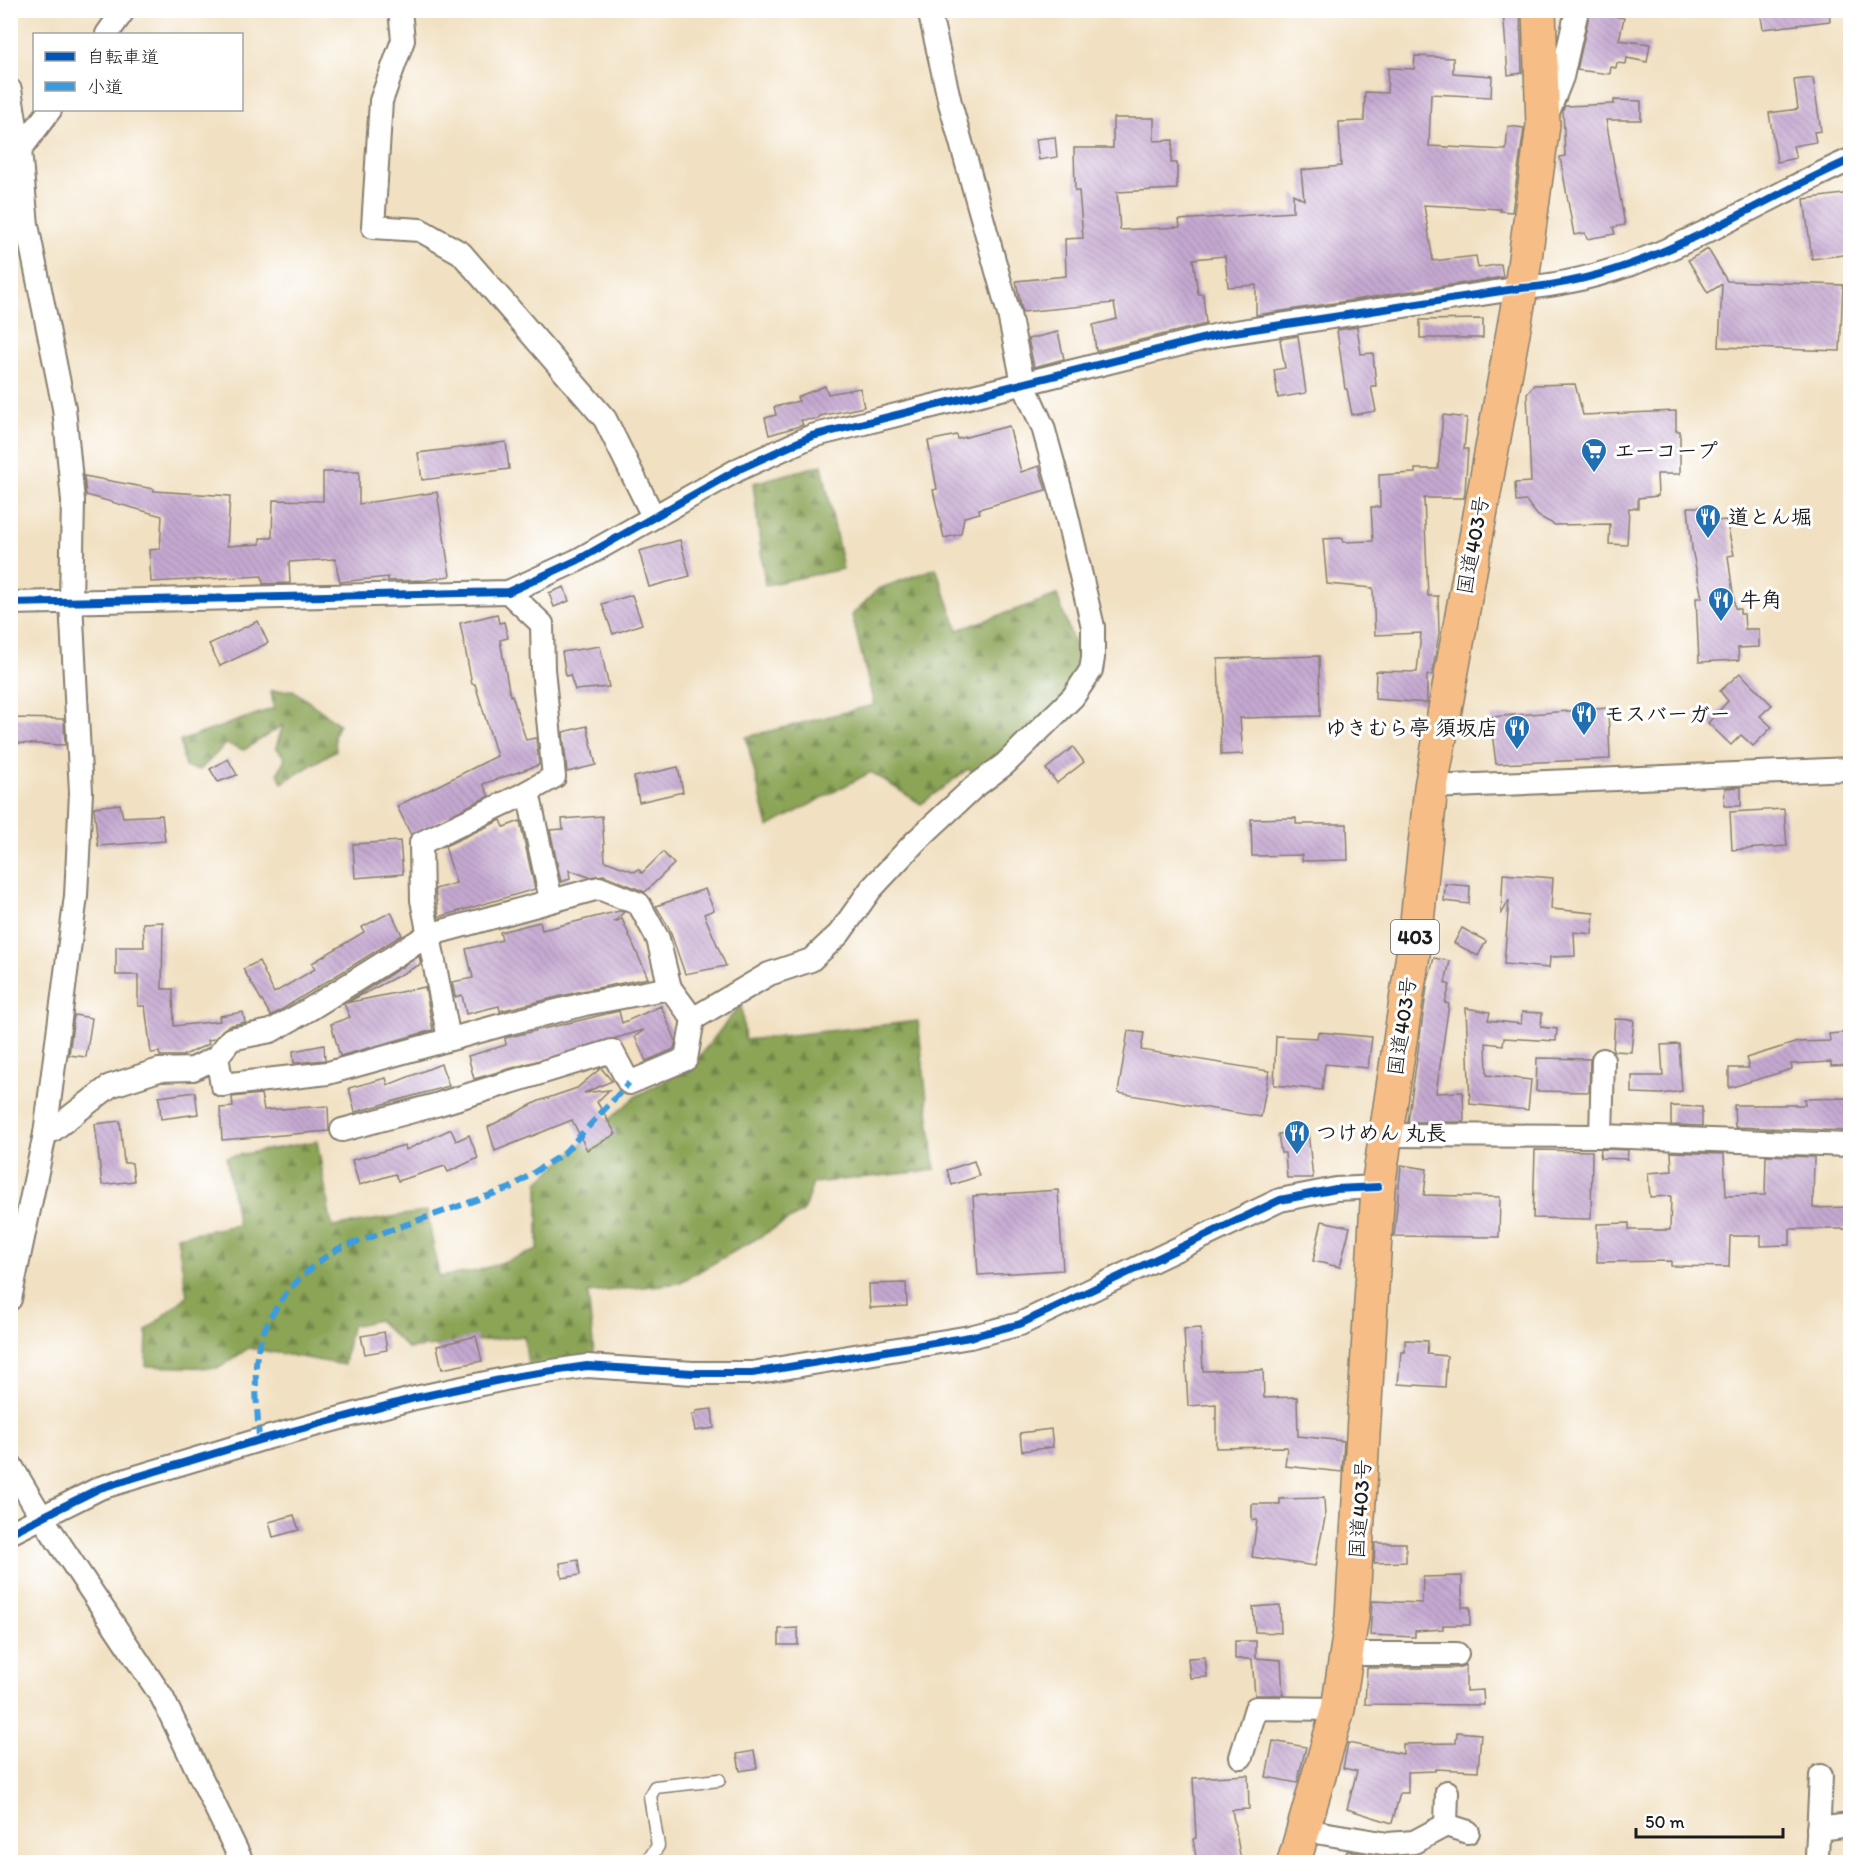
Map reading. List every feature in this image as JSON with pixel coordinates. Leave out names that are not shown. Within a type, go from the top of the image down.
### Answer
[{"type":"highway","name":"国道403号","points":[[1294,1863],[1338,1709],[1352,1617],[1378,1187],[1415,941],[1431,787],[1521,288],[1543,125],[1539,10]]},
{"type":"street","points":[[107,33],[124,10]]},
{"type":"street","points":[[400,10],[403,40],[381,101],[373,227],[420,230],[461,253],[604,419],[653,516]]},
{"type":"street","points":[[693,1019],[769,974],[811,960],[839,934],[871,889],[915,842],[1046,725],[1073,697],[1091,670],[1094,657],[1093,627],[1065,509],[1043,428],[1023,383],[1009,314],[950,103],[929,10]]},
{"type":"street","points":[[1543,125],[1562,77],[1576,10]]},
{"type":"street","points":[[10,90],[20,150],[19,231],[64,408],[73,501],[71,601],[81,792],[77,873],[45,1134],[10,1299]]},
{"type":"street","points":[[20,150],[50,111]]},
{"type":"street","points":[[10,603],[376,597],[508,592],[578,560],[740,469],[812,436],[1222,334],[1521,288],[1549,286],[1610,272],[1664,251],[1851,160]]},
{"type":"street","points":[[449,1039],[422,900],[421,843],[528,792],[554,777],[543,669],[542,624],[508,592]]},
{"type":"street","points":[[1431,787],[1851,769]]},
{"type":"street","points":[[528,792],[551,900]]},
{"type":"street","points":[[45,1134],[110,1086],[159,1070],[193,1069],[217,1057],[231,1038],[271,1031],[310,1010],[428,935],[598,888],[639,904],[658,939],[670,988],[693,1019],[686,1059],[629,1083],[612,1051],[439,1104],[342,1130]]},
{"type":"street","points":[[217,1057],[222,1085],[268,1082],[328,1073],[585,1004],[670,988]]},
{"type":"street","points":[[1601,1136],[1603,1060]]},
{"type":"street","points":[[1386,1135],[1601,1136],[1851,1145]]},
{"type":"street","points":[[10,1533],[100,1488],[415,1398],[519,1376],[587,1366],[693,1374],[753,1373],[970,1337],[1020,1324],[1280,1200],[1336,1189],[1378,1187]]},
{"type":"street","points":[[10,1464],[41,1516],[162,1697],[242,1863]]},
{"type":"street","points":[[1346,1654],[1457,1654]]},
{"type":"street","points":[[1241,1757],[1256,1708],[1338,1709]]},
{"type":"street","points":[[1817,1855],[1821,1776]]},
{"type":"street","points":[[1446,1825],[1447,1792]]},
{"type":"street","points":[[1304,1830],[1388,1844],[1414,1842],[1446,1825],[1468,1832]]},
{"type":"street","points":[[1818,1829],[1851,1825]]},
{"type":"lane","points":[[647,1863],[658,1846],[650,1796],[654,1787],[719,1780]]},
{"type":"green space","points":[[822,465],[843,569],[765,585],[753,483]]},
{"type":"green space","points":[[936,568],[958,630],[1057,595],[1089,687],[979,776],[968,769],[921,804],[871,772],[768,827],[746,737],[874,705],[852,615],[878,589]]},
{"type":"green space","points":[[293,690],[339,724],[334,735],[336,750],[282,783],[278,773],[285,758],[276,747],[283,725],[244,750],[226,744],[200,770],[185,767],[180,741],[274,708],[271,691]]},
{"type":"green space","points":[[741,1004],[745,1040],[918,1021],[935,1170],[813,1183],[803,1212],[679,1283],[588,1293],[595,1364],[529,1372],[524,1336],[408,1349],[378,1320],[351,1326],[344,1365],[249,1348],[219,1368],[146,1366],[147,1330],[187,1296],[177,1236],[238,1225],[226,1157],[317,1141],[332,1227],[427,1211],[439,1277],[477,1271],[538,1250],[538,1182],[636,1096],[691,1067]]},
{"type":"building","points":[[1503,10],[1520,10],[1522,73],[1508,75]]},
{"type":"building","points":[[1760,10],[1829,10],[1830,21],[1763,29]]},
{"type":"building","points":[[1590,11],[1624,18],[1619,40],[1650,44],[1647,62],[1627,58],[1626,64],[1617,63],[1616,68],[1611,67],[1610,74],[1577,70]]},
{"type":"building","points":[[1415,56],[1453,58],[1453,73],[1492,76],[1491,97],[1431,94],[1429,146],[1506,150],[1508,126],[1524,128],[1512,212],[1500,211],[1500,209],[1424,205],[1433,261],[1476,256],[1478,268],[1501,264],[1503,277],[1256,315],[1256,285],[1228,287],[1225,256],[1193,259],[1198,294],[1203,294],[1206,324],[1096,351],[1093,325],[1117,319],[1114,303],[1022,312],[1016,281],[1066,276],[1065,239],[1083,238],[1079,191],[1075,191],[1074,148],[1113,148],[1113,118],[1154,118],[1154,141],[1173,140],[1171,163],[1177,163],[1177,189],[1117,192],[1120,230],[1180,227],[1179,220],[1293,212],[1293,194],[1304,200],[1301,170],[1341,166],[1339,122],[1364,121],[1365,92],[1387,93],[1388,68],[1414,69]]},
{"type":"building","points":[[1813,78],[1821,131],[1814,132],[1816,142],[1793,146],[1796,158],[1777,162],[1769,113],[1798,109],[1794,80]]},
{"type":"building","points":[[1614,100],[1641,101],[1641,120],[1606,120],[1625,225],[1613,227],[1615,234],[1587,239],[1585,233],[1574,235],[1560,157],[1565,156],[1563,110],[1565,106],[1614,104]]},
{"type":"building","points":[[1055,137],[1057,157],[1039,160],[1036,139]]},
{"type":"building","points":[[1851,193],[1851,254],[1812,259],[1804,199]]},
{"type":"building","points":[[1708,249],[1727,281],[1843,285],[1840,351],[1719,347],[1722,284],[1708,293],[1688,260]]},
{"type":"building","points":[[1483,319],[1483,338],[1420,338],[1420,320]]},
{"type":"building","points":[[1357,327],[1361,354],[1373,353],[1376,386],[1371,386],[1376,411],[1352,415],[1347,389],[1345,389],[1337,330]]},
{"type":"building","points":[[1058,332],[1064,359],[1034,367],[1028,339]]},
{"type":"building","points":[[1298,336],[1306,393],[1278,398],[1274,370],[1285,368],[1280,339]]},
{"type":"building","name":"エーコープ","points":[[1575,384],[1583,415],[1676,411],[1676,431],[1680,431],[1680,474],[1657,474],[1658,496],[1638,498],[1638,508],[1629,508],[1627,545],[1609,544],[1610,524],[1555,525],[1538,516],[1526,501],[1516,502],[1515,483],[1531,482],[1527,393],[1534,385]]},
{"type":"building","points":[[825,386],[828,394],[860,388],[864,407],[820,416],[818,419],[801,420],[803,425],[769,435],[765,418],[776,415],[774,407],[799,401],[797,397]]},
{"type":"building","points":[[1443,415],[1467,418],[1464,449],[1468,449],[1464,498],[1424,498],[1428,596],[1438,596],[1439,633],[1432,675],[1427,675],[1427,703],[1375,699],[1376,671],[1417,672],[1421,633],[1375,635],[1373,588],[1327,584],[1323,539],[1343,538],[1343,542],[1373,541],[1371,507],[1380,507],[1379,475],[1415,473],[1415,469],[1438,469]]},
{"type":"building","points":[[1009,426],[1021,472],[1039,466],[1046,490],[979,509],[980,513],[964,517],[961,534],[944,538],[933,490],[937,489],[928,441],[957,435],[958,439]]},
{"type":"building","points":[[506,442],[509,469],[422,480],[418,453]]},
{"type":"building","points":[[323,472],[359,472],[359,504],[437,492],[450,576],[426,580],[388,581],[388,577],[340,582],[335,559],[289,562],[290,583],[263,584],[262,576],[151,582],[149,550],[160,549],[162,516],[86,495],[84,476],[154,489],[154,491],[230,496],[227,546],[260,544],[260,538],[272,538],[273,500],[323,501]]},
{"type":"building","points":[[1688,507],[1711,507],[1715,521],[1726,520],[1734,555],[1728,556],[1735,608],[1740,609],[1740,614],[1744,614],[1745,629],[1759,629],[1759,647],[1738,648],[1739,660],[1699,662],[1696,598],[1702,598],[1692,549]]},
{"type":"building","points":[[680,540],[690,576],[649,587],[639,551]]},
{"type":"building","points":[[564,587],[569,601],[554,607],[549,593]]},
{"type":"building","points":[[632,595],[642,624],[613,634],[602,604]]},
{"type":"building","points":[[497,614],[499,623],[504,622],[508,638],[500,640],[510,696],[512,695],[526,740],[536,738],[539,765],[483,784],[489,796],[411,835],[397,806],[497,756],[475,684],[472,684],[460,623]]},
{"type":"building","points":[[258,621],[268,643],[220,666],[209,644]]},
{"type":"building","points":[[600,646],[609,687],[575,690],[570,675],[566,676],[562,652]]},
{"type":"building","points":[[1319,656],[1320,716],[1240,718],[1243,754],[1221,755],[1218,659]]},
{"type":"building","points":[[1740,673],[1772,705],[1760,716],[1772,727],[1753,746],[1741,735],[1731,745],[1708,723],[1728,701],[1720,691]]},
{"type":"building","points":[[1608,708],[1610,759],[1496,764],[1490,717]]},
{"type":"building","points":[[10,718],[64,719],[65,745],[10,743]]},
{"type":"building","points":[[587,726],[596,765],[567,772],[563,732]]},
{"type":"building","points":[[1073,747],[1084,762],[1057,783],[1046,769]]},
{"type":"building","points":[[228,759],[237,775],[218,782],[210,769]]},
{"type":"building","points":[[678,767],[683,792],[639,802],[634,777]]},
{"type":"building","points":[[1741,787],[1741,806],[1724,806],[1725,788]]},
{"type":"building","points":[[120,804],[123,817],[162,815],[165,841],[98,846],[94,807]]},
{"type":"building","points":[[1784,809],[1787,846],[1732,850],[1730,812]]},
{"type":"building","points":[[602,816],[605,861],[635,872],[638,869],[642,873],[663,852],[674,864],[645,892],[604,875],[589,877],[569,870],[570,879],[561,882],[550,830],[563,829],[562,819]]},
{"type":"building","points":[[1296,818],[1296,824],[1347,824],[1348,860],[1302,861],[1302,855],[1252,856],[1251,819]]},
{"type":"building","points":[[501,820],[504,827],[520,821],[535,889],[439,917],[435,889],[456,883],[445,846]]},
{"type":"building","points":[[400,841],[403,874],[355,878],[353,844]]},
{"type":"building","points":[[1503,874],[1553,878],[1551,909],[1594,913],[1592,934],[1574,932],[1575,956],[1550,957],[1549,968],[1504,964],[1509,900],[1501,915]]},
{"type":"building","points":[[1445,884],[1470,886],[1469,904],[1444,901]]},
{"type":"building","points":[[705,889],[714,910],[704,914],[726,966],[685,974],[669,928],[656,906]]},
{"type":"building","points":[[619,911],[624,912],[614,922],[622,919],[648,978],[500,1011],[499,1006],[466,1014],[462,995],[455,997],[452,982],[473,978],[466,949],[502,940],[500,932],[540,922],[542,930]]},
{"type":"building","points":[[391,912],[402,935],[271,1016],[243,969],[259,961],[274,993],[315,969],[312,963],[364,932],[362,927]]},
{"type":"building","points":[[163,922],[162,989],[173,989],[174,1026],[220,1021],[219,1016],[243,1012],[245,1022],[228,1026],[214,1039],[208,1040],[209,1044],[182,1056],[160,1056],[159,1052],[151,1053],[145,1006],[138,1006],[138,975],[116,975],[116,947],[144,947],[143,923]]},
{"type":"building","points":[[1462,928],[1486,941],[1478,956],[1454,943]]},
{"type":"building","points":[[419,956],[421,964],[346,1003],[425,987],[433,1030],[340,1056],[331,1024],[350,1017],[344,1004]]},
{"type":"building","points":[[1434,958],[1450,961],[1445,983],[1450,985],[1445,1003],[1449,1004],[1436,1093],[1463,1092],[1464,1122],[1408,1122],[1428,980]]},
{"type":"building","points":[[661,1006],[676,1041],[674,1049],[646,1061],[635,1037],[644,1030],[474,1079],[468,1056],[506,1045],[505,1038],[619,1011],[622,1023]]},
{"type":"building","points":[[1466,1008],[1490,1012],[1488,1020],[1521,1024],[1522,1012],[1542,1013],[1541,1027],[1557,1029],[1556,1041],[1504,1038],[1503,1045],[1486,1043],[1487,1075],[1531,1080],[1528,1110],[1470,1104]]},
{"type":"building","points":[[74,1015],[92,1018],[86,1057],[69,1055]]},
{"type":"building","points":[[1615,1019],[1634,1020],[1631,1052],[1613,1051]]},
{"type":"building","points":[[1128,1031],[1144,1033],[1141,1050],[1269,1071],[1261,1117],[1118,1093]]},
{"type":"building","points":[[1318,1032],[1372,1037],[1368,1068],[1325,1064],[1322,1090],[1274,1085],[1276,1036],[1317,1038]]},
{"type":"building","points":[[1851,1032],[1851,1065],[1831,1066],[1831,1062],[1791,1064],[1792,1069],[1729,1088],[1729,1068],[1749,1068],[1746,1058],[1798,1042],[1830,1041],[1829,1034]]},
{"type":"building","points":[[1679,1044],[1682,1091],[1661,1094],[1632,1093],[1632,1076],[1663,1076],[1661,1045]]},
{"type":"building","points":[[324,1045],[325,1060],[294,1063],[293,1051]]},
{"type":"building","points":[[1537,1058],[1590,1059],[1589,1092],[1536,1091]]},
{"type":"building","points":[[441,1064],[449,1086],[355,1112],[349,1088],[386,1078],[388,1085]]},
{"type":"building","points":[[601,1068],[612,1081],[584,1093],[609,1090],[597,1102],[616,1134],[587,1150],[572,1120],[495,1151],[488,1127],[539,1101],[577,1088]]},
{"type":"building","points":[[195,1092],[198,1114],[161,1119],[159,1097]]},
{"type":"building","points":[[261,1094],[264,1110],[328,1106],[329,1131],[222,1140],[220,1108],[233,1107],[232,1097]]},
{"type":"building","points":[[1851,1098],[1851,1131],[1735,1127],[1734,1105],[1805,1105],[1804,1099]]},
{"type":"building","points":[[1671,1106],[1702,1107],[1702,1126],[1671,1125]]},
{"type":"building","points":[[120,1121],[124,1163],[132,1163],[134,1181],[102,1185],[95,1124]]},
{"type":"building","points":[[451,1129],[456,1141],[469,1135],[478,1158],[448,1172],[445,1166],[398,1181],[395,1174],[359,1185],[352,1160],[405,1145],[406,1150]]},
{"type":"building","points":[[1308,1132],[1313,1178],[1287,1178],[1285,1153],[1281,1153],[1278,1134]]},
{"type":"building","points":[[1601,1149],[1628,1150],[1627,1159],[1600,1158]]},
{"type":"building","points":[[1535,1150],[1592,1151],[1591,1219],[1533,1218]]},
{"type":"building","points":[[1671,1152],[1724,1154],[1726,1196],[1765,1195],[1766,1155],[1814,1157],[1813,1208],[1851,1207],[1851,1229],[1790,1229],[1790,1245],[1761,1246],[1761,1236],[1730,1236],[1729,1267],[1671,1266],[1671,1261],[1597,1262],[1597,1224],[1629,1223],[1629,1230],[1670,1230],[1671,1196],[1650,1197],[1648,1173],[1672,1171]]},
{"type":"building","points":[[974,1161],[979,1176],[952,1185],[947,1170]]},
{"type":"building","points":[[1401,1165],[1427,1169],[1424,1195],[1500,1197],[1499,1237],[1394,1236]]},
{"type":"building","points":[[1058,1190],[1063,1270],[978,1275],[973,1196]]},
{"type":"building","points":[[1322,1221],[1350,1227],[1340,1267],[1313,1261]]},
{"type":"building","points":[[906,1283],[907,1306],[870,1308],[869,1284]]},
{"type":"building","points":[[1201,1328],[1203,1371],[1263,1370],[1264,1398],[1297,1397],[1298,1436],[1344,1441],[1342,1472],[1285,1466],[1287,1447],[1216,1448],[1216,1404],[1188,1406],[1184,1329]]},
{"type":"building","points":[[384,1332],[387,1350],[365,1354],[361,1336]]},
{"type":"building","points":[[476,1336],[482,1361],[442,1369],[437,1346]]},
{"type":"building","points":[[1405,1340],[1428,1341],[1427,1354],[1447,1356],[1445,1387],[1398,1384],[1401,1352],[1405,1352]]},
{"type":"building","points":[[712,1409],[714,1428],[695,1431],[692,1414],[696,1414],[696,1411]]},
{"type":"building","points":[[1051,1429],[1053,1447],[1022,1451],[1020,1433]]},
{"type":"building","points":[[1324,1498],[1325,1518],[1315,1566],[1252,1557],[1257,1520],[1252,1520],[1252,1504],[1280,1504],[1280,1499]]},
{"type":"building","points":[[294,1515],[299,1530],[273,1537],[269,1522]]},
{"type":"building","points":[[1375,1543],[1406,1543],[1406,1562],[1374,1563]]},
{"type":"building","points":[[578,1560],[580,1575],[562,1578],[560,1563]]},
{"type":"building","points":[[1462,1576],[1462,1607],[1470,1607],[1470,1625],[1443,1625],[1443,1629],[1415,1631],[1415,1637],[1370,1635],[1372,1601],[1422,1603],[1423,1577]]},
{"type":"building","points":[[1280,1605],[1281,1633],[1255,1632],[1253,1607]]},
{"type":"building","points":[[798,1628],[798,1645],[779,1645],[779,1629]]},
{"type":"building","points":[[1235,1641],[1256,1641],[1256,1658],[1281,1660],[1283,1695],[1255,1695],[1252,1659],[1235,1659]]},
{"type":"building","points":[[1205,1657],[1207,1677],[1190,1678],[1188,1658]]},
{"type":"building","points":[[1466,1665],[1466,1691],[1483,1690],[1484,1705],[1365,1704],[1367,1668],[1457,1668]]},
{"type":"building","points":[[1457,1732],[1481,1734],[1478,1771],[1435,1769],[1435,1771],[1408,1772],[1408,1793],[1400,1793],[1392,1823],[1347,1809],[1357,1771],[1343,1768],[1348,1743],[1403,1754],[1403,1744],[1456,1743]]},
{"type":"building","points":[[1273,1741],[1306,1747],[1297,1783],[1266,1777]]},
{"type":"building","points":[[754,1751],[757,1768],[740,1771],[737,1754]]},
{"type":"building","points":[[1248,1775],[1249,1809],[1232,1810],[1241,1860],[1197,1863],[1193,1839],[1196,1838],[1193,1778]]},
{"type":"building","points":[[1347,1851],[1364,1854],[1361,1863],[1343,1863]]},
{"type":"marked path","points":[[259,1440],[256,1394],[256,1366],[259,1348],[264,1330],[273,1313],[296,1282],[325,1257],[340,1248],[510,1188],[564,1153],[629,1083]]},
{"type":"cycle path","points":[[10,603],[508,592],[578,560],[739,469],[812,436],[1222,334],[1565,282],[1608,272],[1691,239],[1850,160]]},
{"type":"cycle path","points":[[10,1533],[100,1488],[259,1440],[415,1398],[519,1376],[587,1366],[693,1373],[752,1373],[970,1337],[1020,1324],[1280,1200],[1336,1189],[1378,1187]]},
{"type":"place","name":"エーコープ","points":[[1594,474]]},
{"type":"place","name":"道とん堀","points":[[1708,540]]},
{"type":"place","name":"牛角","points":[[1721,623]]},
{"type":"place","name":"モスバーガー","points":[[1584,737]]},
{"type":"place","name":"ゆきむら亭 須坂店","points":[[1517,751]]},
{"type":"place","name":"つけめん 丸長","points":[[1297,1156]]}]
